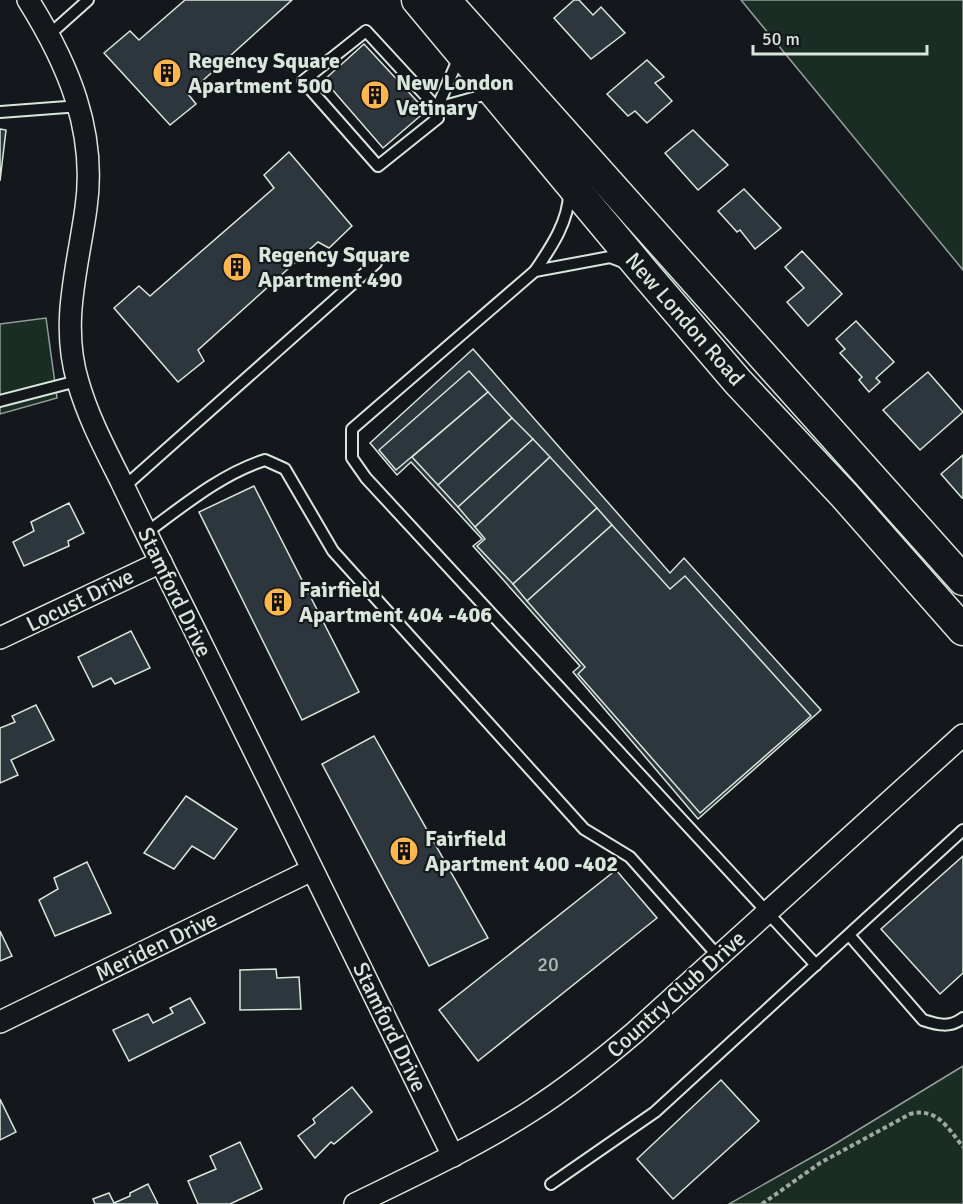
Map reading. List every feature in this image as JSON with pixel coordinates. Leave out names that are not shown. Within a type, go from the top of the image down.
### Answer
[{"type":"main road","name":"New London Road","points":[[417,0],[738,382],[844,495],[963,630]]},
{"type":"main road","name":"New London Road","points":[[445,0],[963,580]]},
{"type":"street","name":"Stamford Drive","points":[[28,0],[50,34],[67,71],[80,105],[87,142],[90,173],[69,317],[71,350],[77,381],[89,412],[160,562],[453,1156]]},
{"type":"street","name":"Locust Drive","points":[[0,638],[160,562]]},
{"type":"street","name":"Country Club Drive","points":[[355,1204],[453,1156],[511,1124],[567,1086],[634,1033],[963,735]]},
{"type":"street","name":"Meriden Drive","points":[[0,1022],[312,870]]},
{"type":"lane","points":[[50,34],[88,0]]},
{"type":"lane","points":[[437,108],[366,31],[303,81],[378,166],[438,118],[437,108],[461,52]]},
{"type":"lane","points":[[437,108],[494,92]]},
{"type":"lane","points":[[0,112],[80,105]]},
{"type":"lane","points":[[566,177],[570,194],[563,222],[535,272],[352,429],[352,458],[366,477],[816,965]]},
{"type":"lane","points":[[535,272],[610,256],[643,271]]},
{"type":"lane","points":[[124,487],[376,263]]},
{"type":"lane","points":[[0,401],[77,381]]},
{"type":"lane","points":[[146,533],[210,486],[252,464],[265,460],[285,469],[333,551],[584,829],[630,857],[718,956]]},
{"type":"lane","points":[[551,1184],[655,1112],[963,830]]},
{"type":"lane","points":[[849,935],[923,1020],[941,1026],[958,1022],[963,1018]]},
{"type":"path","points":[[762,1204],[820,1163],[910,1114],[929,1113],[938,1117],[963,1147]]},
{"type":"green space","points":[[741,0],[963,0],[963,270]]},
{"type":"green space","points":[[46,318],[57,398],[0,414],[0,324]]},
{"type":"green space","points":[[963,1066],[963,1204],[729,1204],[830,1147]]},
{"type":"building","name":"Regency Square Apartment 500","points":[[185,0],[292,0],[188,94],[196,104],[170,125],[104,53],[130,31],[139,40]]},
{"type":"building","points":[[574,0],[579,0],[593,15],[601,7],[625,33],[591,59],[554,18]]},
{"type":"building","name":"New London Vetinary","points":[[364,44],[426,111],[383,148],[324,80]]},
{"type":"building","points":[[647,60],[664,77],[655,83],[672,101],[647,123],[635,111],[628,116],[607,94]]},
{"type":"building","points":[[0,129],[6,130],[0,181]]},
{"type":"building","points":[[693,130],[728,165],[698,190],[665,153]]},
{"type":"building","name":"Regency Square Apartment 490","points":[[289,152],[352,226],[329,248],[318,242],[198,350],[204,361],[178,382],[114,308],[139,286],[150,296],[274,188],[264,175]]},
{"type":"building","points":[[744,189],[781,228],[755,249],[740,230],[737,232],[718,211]]},
{"type":"building","points":[[802,251],[842,294],[808,326],[787,302],[804,288],[785,267]]},
{"type":"building","points":[[856,321],[894,362],[876,378],[880,382],[869,392],[859,380],[862,377],[840,353],[845,349],[836,339]]},
{"type":"building","points":[[473,349],[670,573],[684,558],[821,710],[698,819],[573,672],[580,666],[473,546],[482,539],[411,462],[397,475],[370,443]]},
{"type":"building","points":[[469,371],[488,392],[396,470],[379,450]]},
{"type":"building","points":[[928,372],[963,412],[920,450],[883,410]]},
{"type":"building","points":[[488,392],[512,418],[438,485],[412,457]]},
{"type":"building","points":[[512,418],[533,439],[458,507],[438,485]]},
{"type":"building","points":[[533,439],[550,457],[475,527],[458,507]]},
{"type":"building","points":[[963,455],[963,498],[962,498],[941,474]]},
{"type":"building","points":[[550,457],[597,508],[513,584],[477,546],[485,539],[475,527]]},
{"type":"building","name":"Fairfield Apartment 404 -406","points":[[254,486],[359,692],[302,720],[199,512]]},
{"type":"building","points":[[69,503],[84,533],[68,541],[69,546],[24,566],[13,542],[34,531],[31,522]]},
{"type":"building","points":[[597,508],[612,525],[527,601],[513,584]]},
{"type":"building","points":[[612,525],[670,589],[685,576],[811,716],[700,813],[578,674],[585,667],[527,601]]},
{"type":"building","points":[[131,631],[150,668],[115,684],[111,678],[93,687],[78,657]]},
{"type":"building","points":[[36,705],[54,740],[11,760],[18,775],[0,783],[0,728],[15,722],[12,716]]},
{"type":"building","name":"Fairfield Apartment 400 -402","points":[[374,736],[488,938],[429,966],[322,764]]},
{"type":"building","points":[[186,796],[237,829],[214,859],[192,846],[174,869],[144,853]]},
{"type":"building","points":[[963,856],[963,973],[940,994],[881,929]]},
{"type":"building","points":[[87,862],[111,913],[55,936],[39,900],[58,889],[54,878]]},
{"type":"building","points":[[616,870],[657,918],[478,1061],[439,1010]]},
{"type":"building","points":[[0,931],[12,956],[0,961]]},
{"type":"building","points":[[276,969],[277,978],[299,977],[301,1009],[240,1010],[240,970]]},
{"type":"building","points":[[190,998],[205,1023],[129,1061],[113,1030],[148,1014],[153,1023],[173,1013],[170,1008]]},
{"type":"building","points":[[721,1080],[759,1121],[673,1199],[637,1159]]},
{"type":"building","points":[[352,1087],[372,1112],[334,1144],[331,1142],[315,1158],[298,1136],[315,1123],[313,1119]]},
{"type":"building","points":[[0,1099],[16,1132],[0,1140]]},
{"type":"building","points":[[240,1142],[262,1189],[230,1204],[198,1204],[188,1181],[216,1169],[210,1156]]},
{"type":"building","points":[[148,1184],[158,1204],[95,1204],[93,1199],[109,1193],[114,1203]]},
{"type":"place","name":"Regency Square Apartment 500","points":[[167,73]]},
{"type":"place","name":"New London Vetinary","points":[[375,95]]},
{"type":"place","name":"Regency Square Apartment 490","points":[[237,267]]},
{"type":"place","name":"Fairfield Apartment 404 -406","points":[[278,602]]},
{"type":"place","name":"Fairfield Apartment 400 -402","points":[[404,851]]}]
